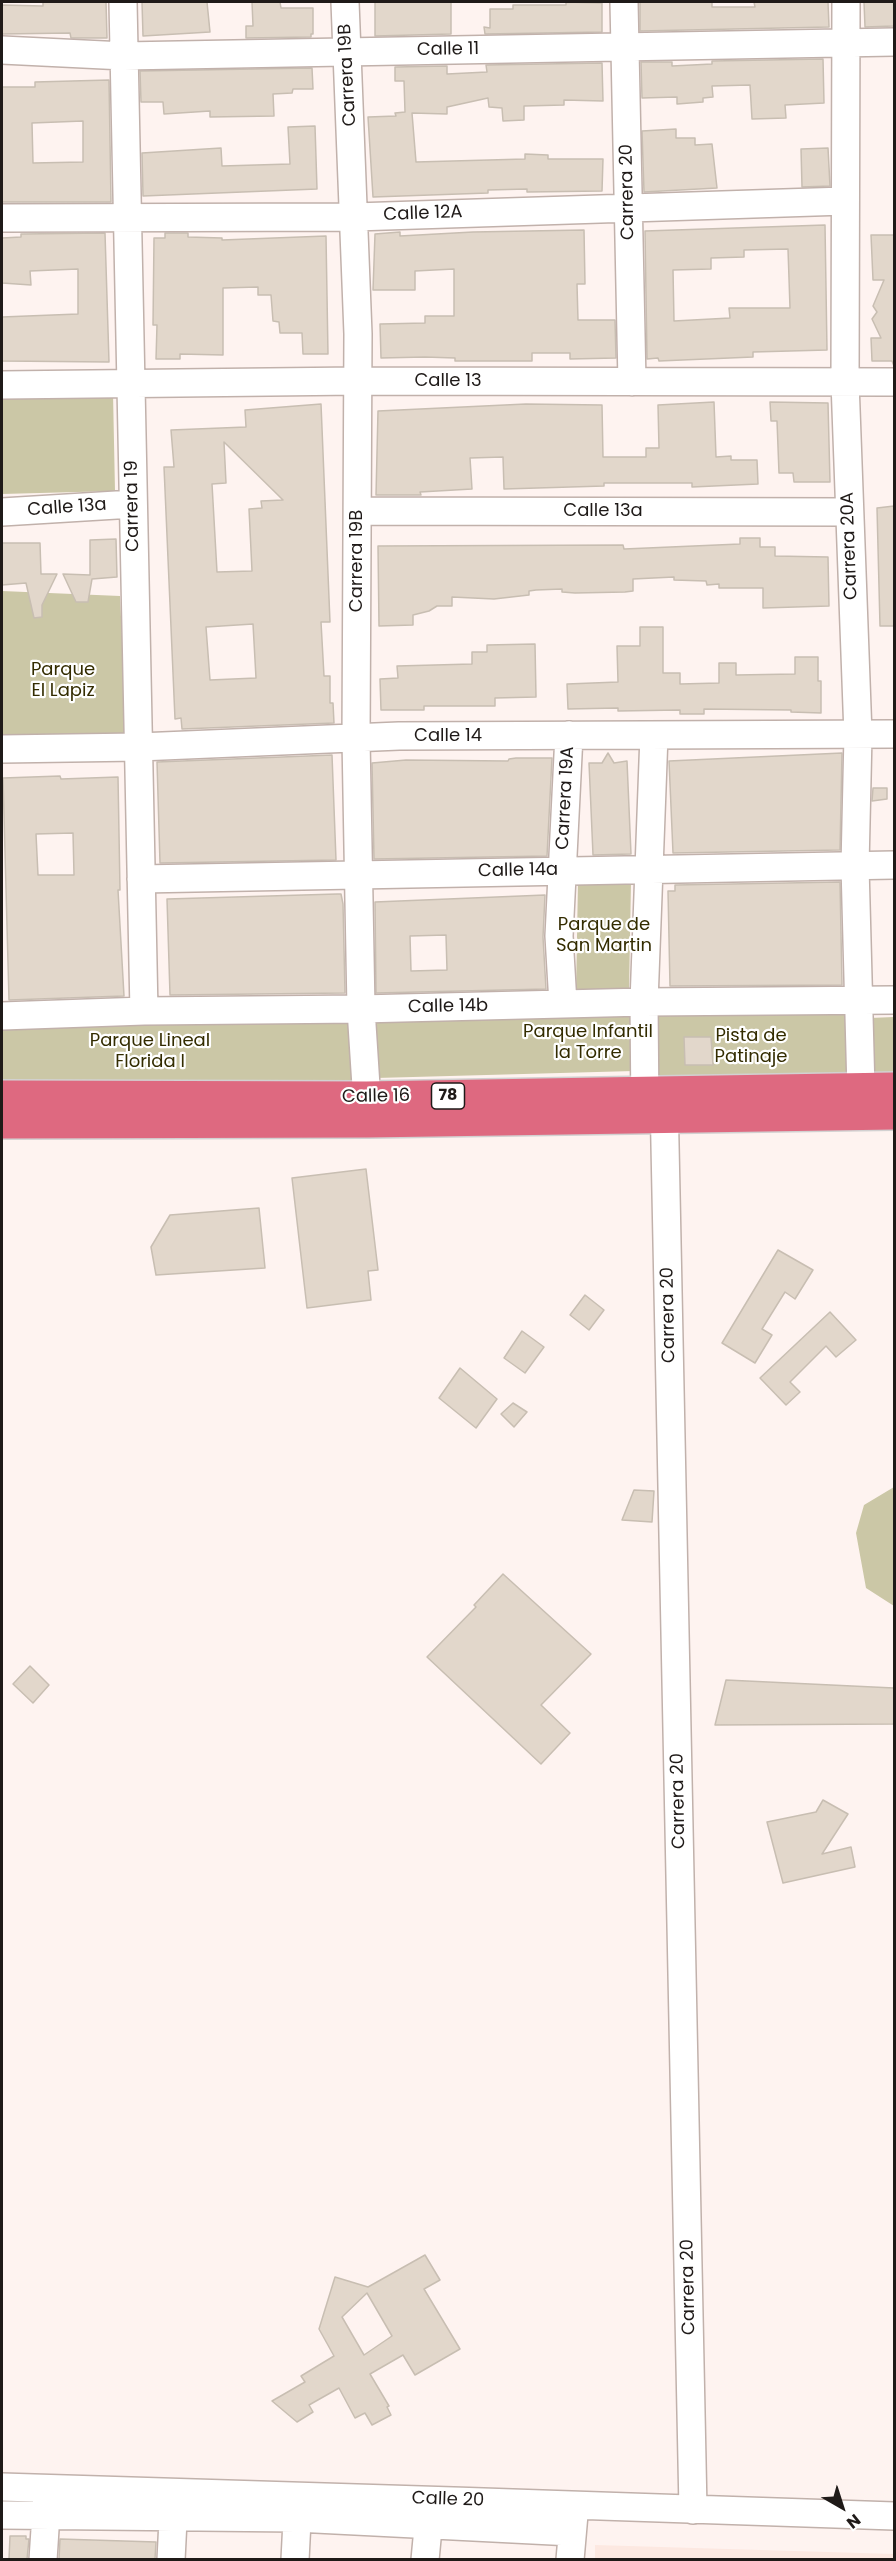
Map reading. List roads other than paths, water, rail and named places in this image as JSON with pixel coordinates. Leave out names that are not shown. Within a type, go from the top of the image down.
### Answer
[{"type":"highway","name":"Calle 16","points":[[655,1105],[894,1089]]},
{"type":"highway","name":"Calle 16","points":[[2,1097],[367,1109]]},
{"type":"highway","name":"Calle 16","points":[[2,1122],[367,1109],[655,1105],[894,1113]]},
{"type":"street","name":"Carrera 19","points":[[123,2],[144,1011]]},
{"type":"street","name":"Carrera 19B","points":[[345,2],[345,51],[355,217],[358,381],[356,739],[362,1009],[367,1109]]},
{"type":"street","name":"Carrera 20","points":[[624,2],[632,382]]},
{"type":"street","name":"Carrera 20A","points":[[846,2],[845,382],[858,735],[855,866],[861,1090]]},
{"type":"street","name":"Calle 11","points":[[2,50],[124,56],[894,42]]},
{"type":"street","name":"Calle 12A","points":[[2,218],[355,217],[845,201]]},
{"type":"street","name":"Calle 13","points":[[2,385],[358,381],[894,382]]},
{"type":"street","name":"Calle 13a","points":[[2,512],[133,504]]},
{"type":"street","name":"Calle 13a","points":[[358,511],[848,512]]},
{"type":"street","name":"Calle 14","points":[[2,749],[139,747],[399,736],[894,734]]},
{"type":"street","name":"Carrera 19A","points":[[562,1004],[559,936],[569,735]]},
{"type":"street","points":[[654,735],[644,1002],[655,1105]]},
{"type":"street","name":"Calle 14a","points":[[141,879],[894,865]]},
{"type":"street","name":"Calle 14b","points":[[2,1016],[144,1011],[362,1009],[644,1002],[894,1000]]},
{"type":"street","name":"Carrera 20","points":[[655,1105],[693,2510]]},
{"type":"street","name":"Calle 20","points":[[2,2487],[48,2488],[173,2505],[298,2506],[429,2512],[575,2504],[894,2516]]},
{"type":"street","points":[[43,2559],[48,2488]]},
{"type":"street","points":[[570,2559],[575,2504]]},
{"type":"street","points":[[2,2515],[46,2516],[173,2505],[171,2559]]},
{"type":"street","points":[[295,2559],[298,2506]]},
{"type":"street","points":[[425,2559],[429,2512],[572,2532]]},
{"type":"park label","name":"Parque El Lapiz","points":[[63,680]]},
{"type":"park label","name":"Parque de San Martin","points":[[604,935]]},
{"type":"park label","name":"Parque Infantil la Torre","points":[[588,1042]]},
{"type":"park label","name":"Pista de Patinaje","points":[[751,1046]]},
{"type":"park label","name":"Parque Lineal Florida I","points":[[150,1051]]}]
